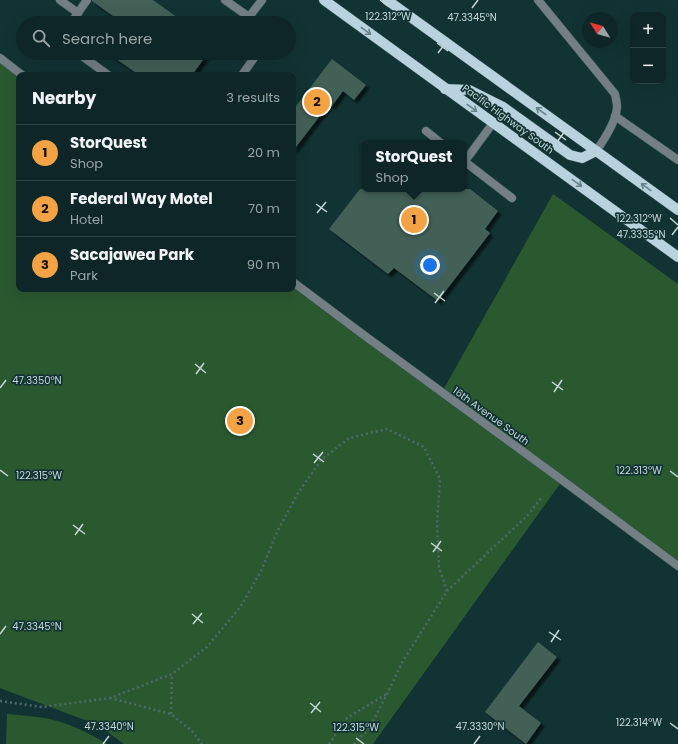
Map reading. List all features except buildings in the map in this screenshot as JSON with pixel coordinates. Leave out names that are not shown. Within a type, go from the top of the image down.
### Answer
[{"type":"main road","name":"Pacific Highway South","points":[[324,0],[678,256]]},
{"type":"main road","points":[[387,0],[678,210]]},
{"type":"main road","points":[[445,88],[469,90],[496,103],[570,155],[582,158],[596,151]]},
{"type":"street","points":[[60,0],[78,13]]},
{"type":"street","points":[[76,16],[87,0]]},
{"type":"street","points":[[225,0],[246,16]]},
{"type":"street","points":[[253,16],[262,0]]},
{"type":"street","points":[[538,0],[615,94],[617,108],[615,116],[609,131],[596,151]]},
{"type":"street","points":[[0,58],[18,72]]},
{"type":"street","points":[[88,60],[104,72]]},
{"type":"street","points":[[244,72],[253,60]]},
{"type":"street","points":[[615,116],[678,160]]},
{"type":"street","points":[[467,157],[493,123]]},
{"type":"street","points":[[426,131],[437,140]]},
{"type":"street","points":[[467,163],[512,198]]},
{"type":"street","name":"16th Avenue South","points":[[296,284],[678,566]]},
{"type":"path","points":[[0,701],[42,708],[110,698],[172,674],[207,647],[242,606],[262,569],[277,532],[298,493],[321,460],[350,438],[387,429],[424,446],[440,479],[436,524],[439,568],[447,591]]},
{"type":"path","points":[[354,744],[370,727],[403,660],[447,591],[527,516],[542,497]]},
{"type":"path","points":[[171,714],[172,674]]},
{"type":"path","points":[[329,744],[347,718],[388,692]]},
{"type":"path","points":[[110,698],[171,714],[192,731],[202,744]]},
{"type":"green space","points":[[0,58],[16,72],[16,292],[296,292],[296,284],[442,392],[553,194],[678,284],[678,566],[562,481],[373,744],[124,744],[98,725],[0,688]]},
{"type":"green space","points":[[7,714],[39,717],[61,722],[107,744],[6,744]]},
{"type":"place","name":"Federal Way Motel","points":[[317,102]]},
{"type":"place","name":"StorQuest","points":[[414,220]]},
{"type":"place","name":"Sacajawea Park","points":[[240,421]]}]
